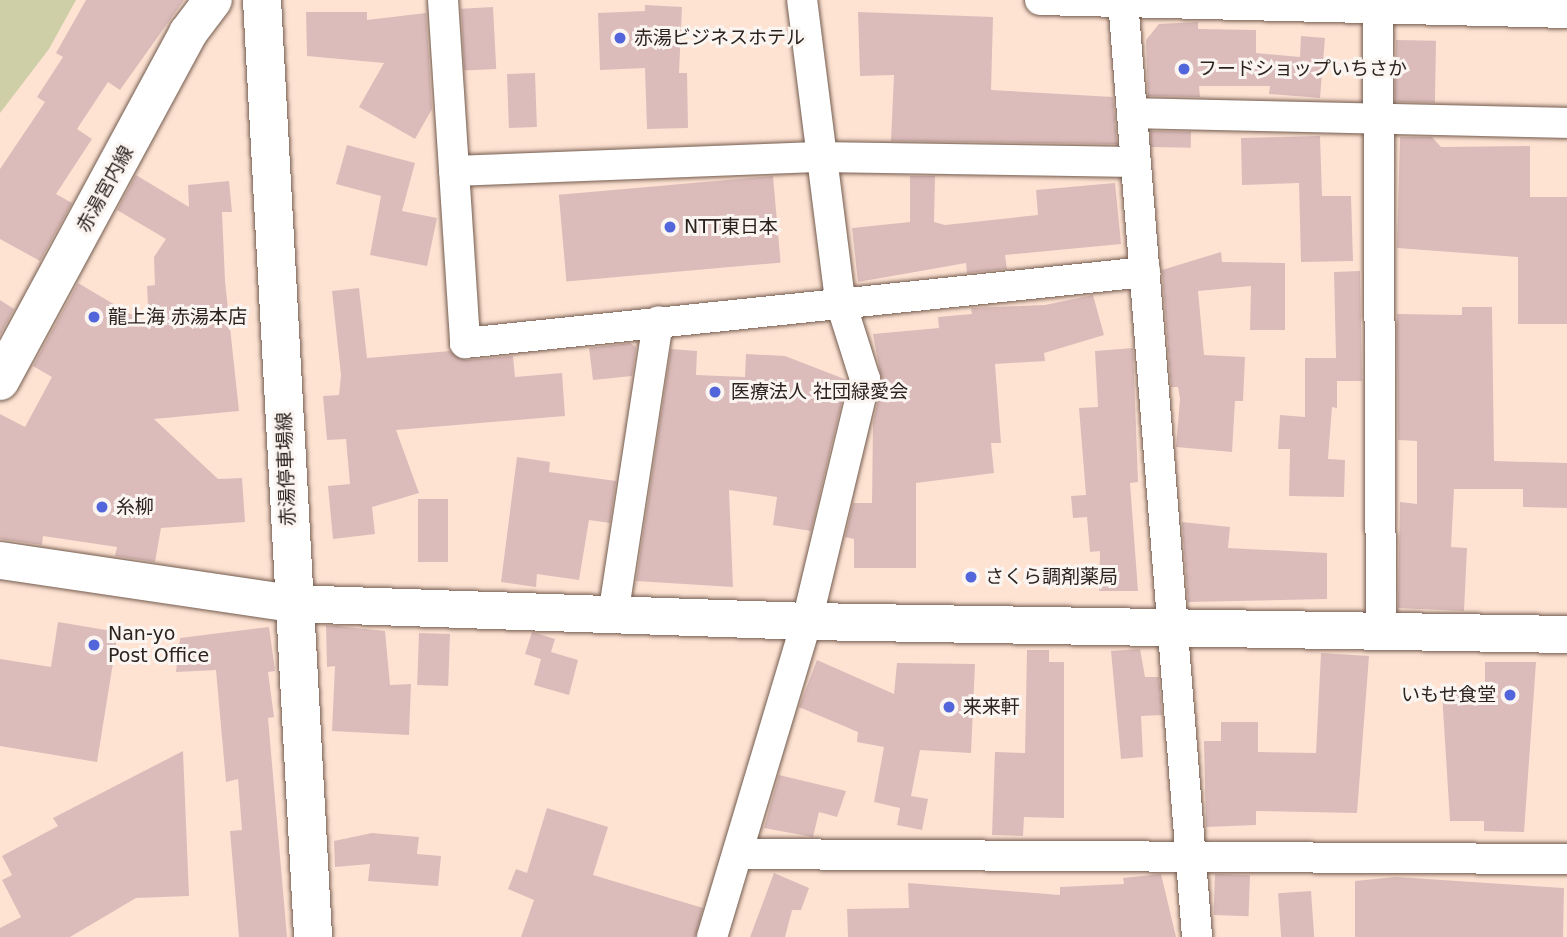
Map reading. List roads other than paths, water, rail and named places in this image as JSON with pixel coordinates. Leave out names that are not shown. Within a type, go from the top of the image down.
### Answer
[{"type":"main road","name":"赤湯宮内線","points":[[0,380],[188,33],[213,0]]},
{"type":"main road","name":"赤湯停車場線","points":[[262,0],[290,603],[313,937]]},
{"type":"street","points":[[443,0],[465,343],[840,300],[1144,272]]},
{"type":"street","points":[[712,937],[807,621],[864,379],[840,300],[817,157],[802,0]]},
{"type":"street","points":[[1040,0],[1378,3],[1567,13]]},
{"type":"street","points":[[1123,1],[1197,937]]},
{"type":"street","points":[[1378,3],[1376,119],[1381,628]]},
{"type":"street","points":[[1132,113],[1567,123]]},
{"type":"street","points":[[454,170],[817,157],[1136,162]]},
{"type":"street","points":[[613,615],[658,321]]},
{"type":"street","points":[[0,560],[290,603],[807,621],[1174,624],[1567,634]]},
{"type":"street","points":[[738,854],[1189,854],[1567,859]]},
{"type":"place","name":"赤湯ビジネスホテル","points":[[620,38]]},
{"type":"place","name":"フードショップいちさか","points":[[1184,69]]},
{"type":"place","name":"NTT東日本","points":[[670,227]]},
{"type":"place","name":"龍上海 赤湯本店","points":[[94,317]]},
{"type":"place","name":"医療法人 社団緑愛会","points":[[715,392]]},
{"type":"place","name":"糸柳","points":[[102,507]]},
{"type":"place","name":"さくら調剤薬局","points":[[971,577]]},
{"type":"place","name":"Nan-yo Post Office","points":[[94,645]]},
{"type":"place","name":"いもせ食堂","points":[[1510,695]]},
{"type":"place","name":"来来軒","points":[[949,707]]}]
